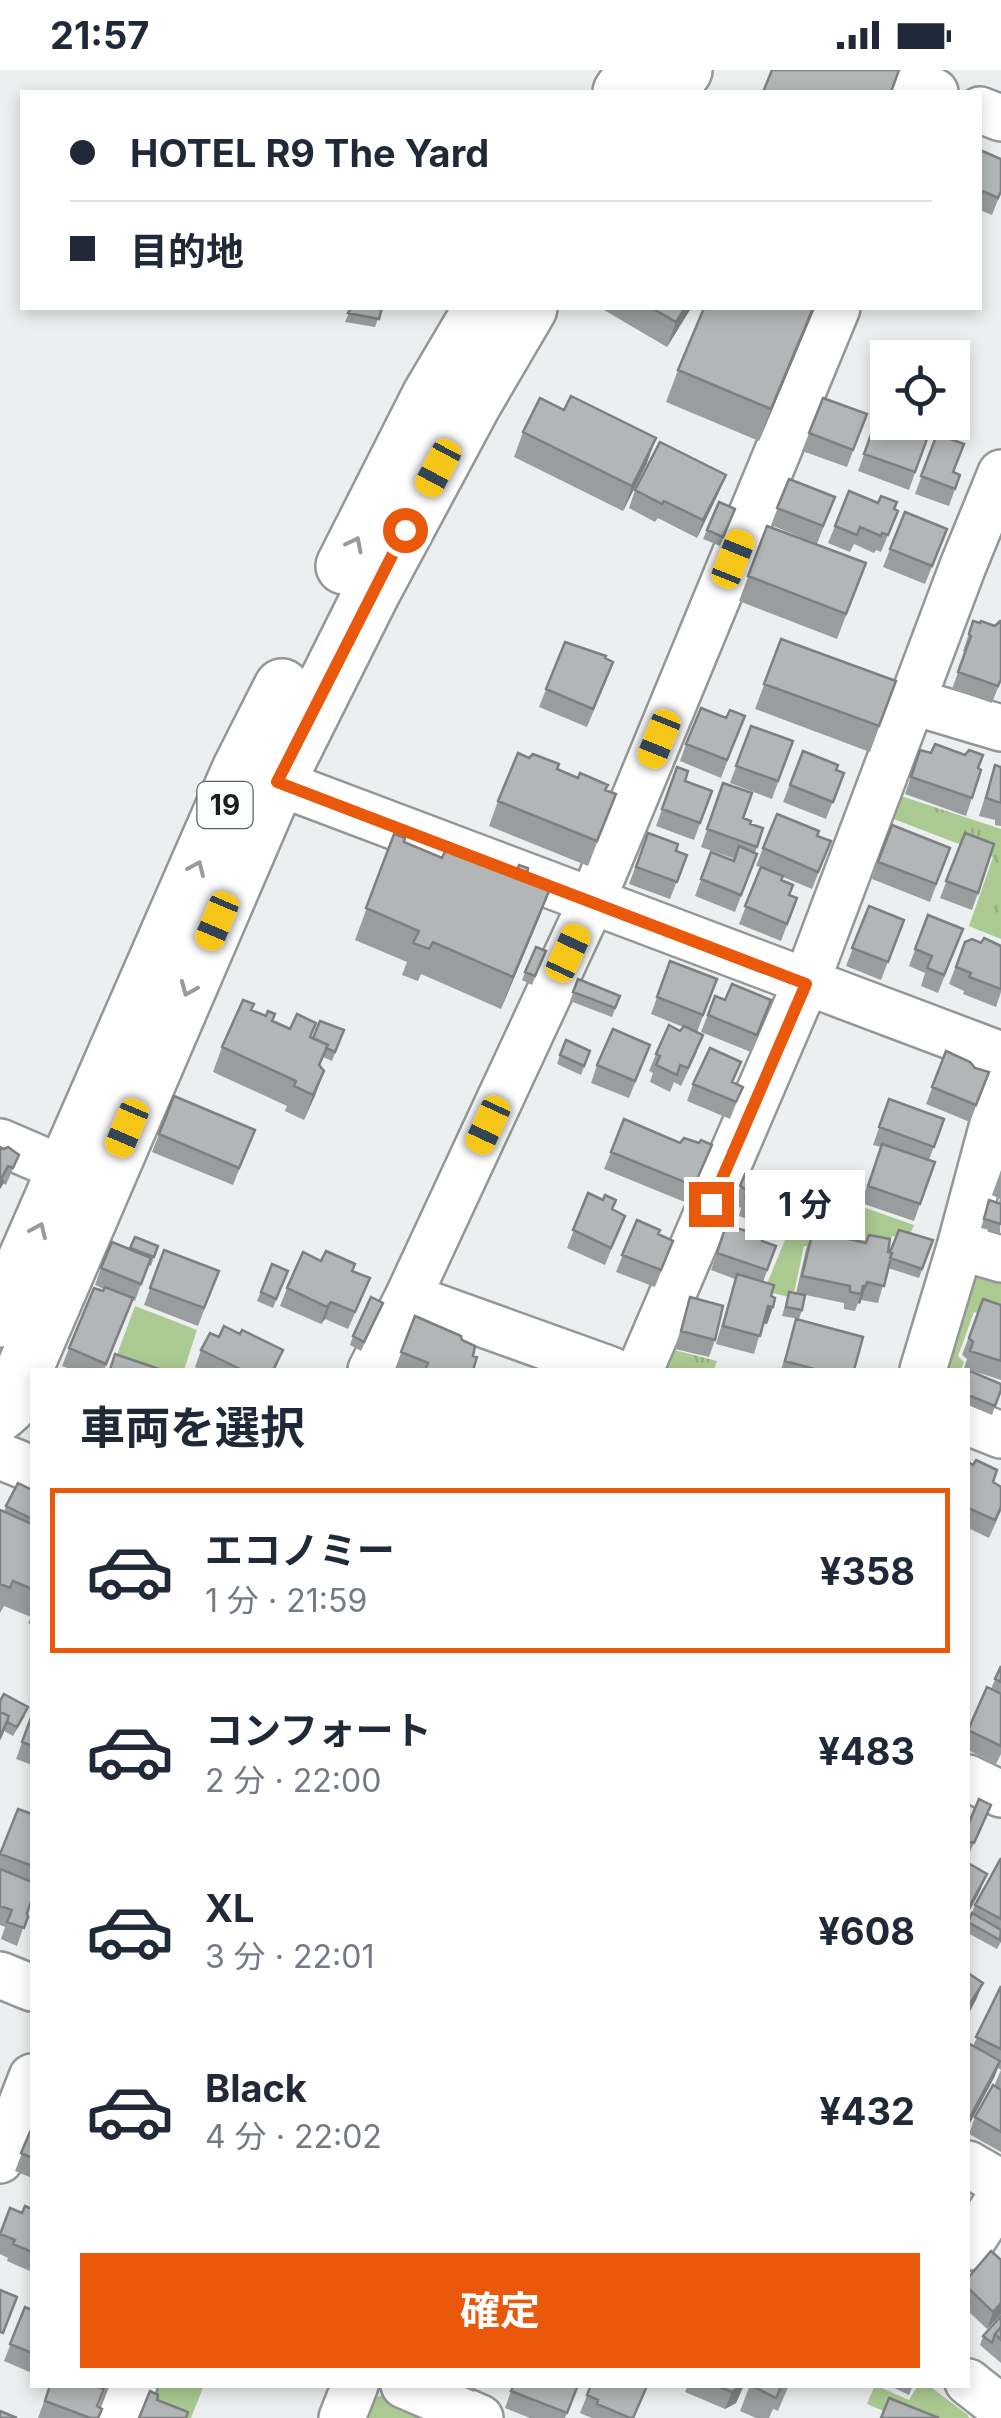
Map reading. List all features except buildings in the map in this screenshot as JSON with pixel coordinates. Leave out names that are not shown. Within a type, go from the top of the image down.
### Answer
[{"type":"main road","name":"19","points":[[0,1413],[9,1406],[277,782],[372,592],[481,310]]},
{"type":"main road","name":"19","points":[[0,1319],[240,770],[437,428],[527,310]]},
{"type":"street","points":[[372,1368],[592,902],[836,310]]},
{"type":"street","points":[[641,1368],[806,984],[1001,473]]},
{"type":"street","points":[[914,702],[1001,728]]},
{"type":"street","points":[[277,782],[1001,1055]]},
{"type":"street","points":[[924,1368],[980,1253],[1001,1094]]},
{"type":"street","points":[[0,1142],[66,1170]]},
{"type":"street","points":[[408,1297],[606,1368]]},
{"type":"street","points":[[970,1423],[1001,1435]]},
{"type":"street","points":[[0,1456],[30,1467]]},
{"type":"street","points":[[970,1779],[1001,1794]]},
{"type":"street","points":[[0,1975],[30,1987]]},
{"type":"street","points":[[0,2160],[30,2083]]},
{"type":"street","points":[[970,2165],[1001,2183]]},
{"type":"street","points":[[970,2244],[1001,2196]]},
{"type":"street","points":[[970,2384],[1001,2408]]},
{"type":"street","points":[[121,2418],[133,2388]]},
{"type":"street","points":[[342,2418],[354,2388]]},
{"type":"street","points":[[411,2388],[480,2418]]},
{"type":"green space","points":[[898,795],[1001,829],[1001,939],[969,926],[993,857],[891,818]]},
{"type":"green space","points":[[840,1199],[914,1225],[908,1239],[892,1236],[886,1252],[804,1246],[793,1298],[764,1291],[794,1218],[830,1229]]},
{"type":"green space","points":[[1001,1273],[1001,1321],[974,1312],[958,1356],[964,1362],[962,1368],[935,1368],[960,1275]]},
{"type":"green space","points":[[135,1306],[197,1330],[185,1368],[112,1368]]},
{"type":"green space","points":[[667,1348],[717,1361],[715,1368],[659,1368]]},
{"type":"green space","points":[[151,2388],[203,2388],[191,2418],[164,2418]]},
{"type":"green space","points":[[874,2388],[909,2400],[916,2388],[932,2388],[969,2418],[900,2418],[867,2404]]},
{"type":"green space","points":[[387,2394],[447,2418],[366,2418],[374,2398]]},
{"type":"route","points":[[405,530],[277,782],[806,984],[711,1204]]}]
